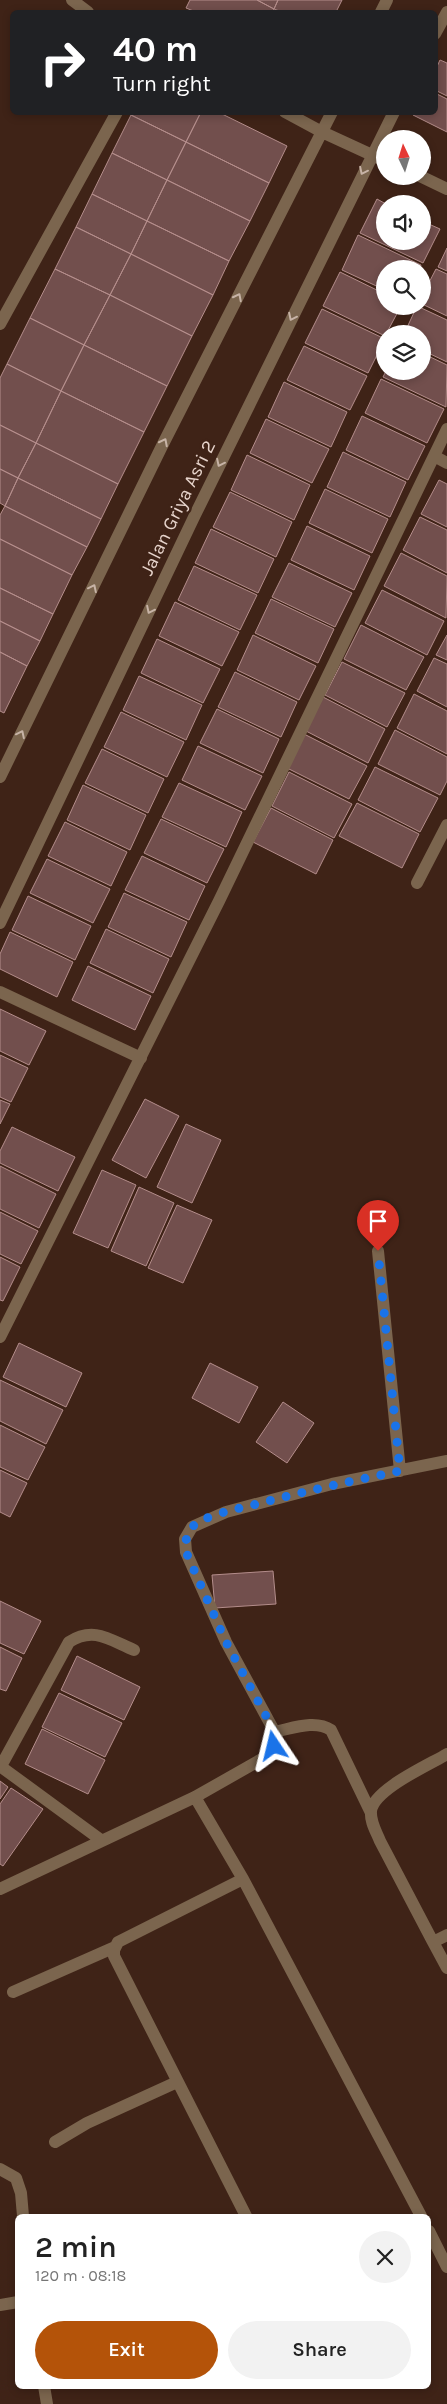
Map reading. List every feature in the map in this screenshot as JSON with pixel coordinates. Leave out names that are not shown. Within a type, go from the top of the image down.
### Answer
[{"type":"street","points":[[72,0],[85,10]]},
{"type":"street","points":[[438,28],[447,12]]},
{"type":"street","points":[[0,324],[115,115]]},
{"type":"street","points":[[291,115],[322,132],[376,156]]},
{"type":"street","points":[[0,777],[162,446],[330,115]]},
{"type":"street","name":"Jalan Griya Asri 2","points":[[0,922],[199,506],[392,115]]},
{"type":"street","points":[[431,181],[447,189]]},
{"type":"street","points":[[0,1337],[223,892],[447,429]]},
{"type":"street","points":[[434,456],[447,463]]},
{"type":"street","points":[[417,883],[447,827]]},
{"type":"street","points":[[0,992],[141,1058]]},
{"type":"street","points":[[378,1251],[400,1471]]},
{"type":"street","points":[[0,1889],[195,1797],[269,1755],[274,1746],[273,1732],[226,1642],[186,1552],[188,1532],[196,1524],[226,1512],[332,1484],[447,1461]]},
{"type":"street","points":[[101,1840],[1,1766],[69,1642],[92,1633],[134,1650]]},
{"type":"street","points":[[273,1732],[315,1724],[323,1725],[331,1730],[371,1813]]},
{"type":"street","points":[[447,1754],[406,1777],[381,1795],[373,1804],[371,1813],[372,1824],[380,1841],[447,1968]]},
{"type":"street","points":[[195,1797],[243,1879],[420,2214]]},
{"type":"street","points":[[243,1879],[118,1942],[115,1947],[114,1956],[245,2214]]},
{"type":"street","points":[[433,1942],[447,1935]]},
{"type":"street","points":[[13,1992],[115,1947]]},
{"type":"street","points":[[55,2142],[120,2107],[177,2082]]},
{"type":"street","points":[[0,2168],[16,2178],[21,2193],[23,2214]]},
{"type":"street","points":[[431,2235],[447,2267]]},
{"type":"street","points":[[0,2305],[15,2302]]},
{"type":"street","points":[[44,2389],[47,2404]]},
{"type":"building","points":[[190,0],[257,0],[274,9],[191,10],[186,8]]},
{"type":"building","points":[[257,0],[278,0],[274,9]]},
{"type":"building","points":[[278,0],[342,0],[337,10],[274,9]]},
{"type":"building","points":[[440,60],[447,63],[447,96],[438,92],[438,64]]},
{"type":"building","points":[[438,94],[447,99],[447,132],[413,115],[438,115]]},
{"type":"building","points":[[131,115],[200,115],[186,142]]},
{"type":"building","points":[[131,115],[186,142],[167,180],[112,153]]},
{"type":"building","points":[[200,115],[224,115],[287,146],[269,183],[186,142]]},
{"type":"building","points":[[186,142],[269,183],[250,221],[167,180]]},
{"type":"building","points":[[112,153],[167,180],[147,221],[92,194]]},
{"type":"building","points":[[167,180],[250,221],[229,261],[147,221]]},
{"type":"building","points":[[92,194],[147,221],[131,254],[76,227]]},
{"type":"building","points":[[376,201],[376,241],[360,233]]},
{"type":"building","points":[[147,221],[229,261],[213,295],[131,254]]},
{"type":"building","points":[[431,225],[440,229],[431,247]]},
{"type":"building","points":[[76,227],[131,254],[110,295],[55,269]]},
{"type":"building","points":[[358,235],[376,244],[376,250],[390,250],[410,260],[376,260],[376,286],[342,270]]},
{"type":"building","points":[[447,248],[447,271],[438,267]]},
{"type":"building","points":[[396,250],[430,250],[424,260],[417,260]]},
{"type":"building","points":[[131,254],[213,295],[192,336],[110,295]]},
{"type":"building","points":[[55,269],[110,295],[84,345],[30,318]]},
{"type":"building","points":[[436,269],[447,274],[447,316],[431,308],[431,279]]},
{"type":"building","points":[[340,272],[376,290],[376,315],[396,315],[391,325],[376,325],[376,332],[323,306]]},
{"type":"building","points":[[110,295],[192,336],[167,386],[84,345]]},
{"type":"building","points":[[322,309],[376,335],[376,357],[368,373],[305,343]]},
{"type":"building","points":[[431,313],[447,320],[447,362],[431,354],[431,325],[408,325],[413,315],[431,315]]},
{"type":"building","points":[[30,318],[84,345],[61,391],[7,364]]},
{"type":"building","points":[[84,345],[167,386],[144,432],[61,391]]},
{"type":"building","points":[[304,346],[367,376],[350,410],[287,380]]},
{"type":"building","points":[[431,357],[447,365],[446,407],[389,380],[431,380]]},
{"type":"building","points":[[7,364],[61,391],[36,443],[0,425],[0,378]]},
{"type":"building","points":[[381,380],[444,409],[427,443],[365,413]]},
{"type":"building","points":[[284,382],[347,412],[331,447],[268,417]]},
{"type":"building","points":[[61,391],[144,432],[118,484],[36,443]]},
{"type":"building","points":[[362,416],[425,446],[408,480],[346,450]]},
{"type":"building","points":[[266,419],[329,449],[312,483],[250,453]]},
{"type":"building","points":[[0,425],[36,443],[18,478],[0,469]]},
{"type":"building","points":[[36,443],[118,484],[101,519],[18,478]]},
{"type":"building","points":[[343,452],[406,482],[390,517],[327,487]]},
{"type":"building","points":[[247,455],[310,485],[294,520],[231,490]]},
{"type":"building","points":[[0,469],[18,478],[5,506],[0,503]]},
{"type":"building","points":[[18,478],[101,519],[87,547],[5,506]]},
{"type":"building","points":[[439,480],[447,484],[447,527],[421,514]]},
{"type":"building","points":[[325,489],[388,519],[372,553],[309,523]]},
{"type":"building","points":[[230,492],[292,522],[276,557],[213,527]]},
{"type":"building","points":[[5,506],[87,547],[72,575],[0,539],[0,515]]},
{"type":"building","points":[[420,517],[447,530],[447,573],[403,550]]},
{"type":"building","points":[[307,526],[370,556],[354,590],[291,560]]},
{"type":"building","points":[[211,529],[274,559],[258,593],[195,563]]},
{"type":"building","points":[[0,539],[72,575],[53,614],[0,588]]},
{"type":"building","points":[[401,553],[447,576],[446,618],[384,586]]},
{"type":"building","points":[[289,563],[352,593],[335,627],[272,597]]},
{"type":"building","points":[[194,566],[257,595],[240,630],[178,600]]},
{"type":"building","points":[[0,588],[53,614],[40,641],[0,621]]},
{"type":"building","points":[[382,590],[444,621],[427,655],[365,623]]},
{"type":"building","points":[[271,599],[334,629],[318,663],[255,633]]},
{"type":"building","points":[[175,602],[239,632],[222,666],[159,636]]},
{"type":"building","points":[[0,621],[40,641],[27,666],[0,652]]},
{"type":"building","points":[[361,625],[424,657],[406,690],[344,659]]},
{"type":"building","points":[[253,635],[316,666],[299,700],[237,670]]},
{"type":"building","points":[[447,635],[447,660],[436,655]]},
{"type":"building","points":[[157,639],[220,669],[203,703],[141,673]]},
{"type":"building","points":[[0,652],[27,666],[4,713],[0,711]]},
{"type":"building","points":[[434,658],[447,664],[447,707],[417,691]]},
{"type":"building","points":[[342,662],[405,693],[387,727],[325,695]]},
{"type":"building","points":[[235,672],[297,702],[281,737],[218,707]]},
{"type":"building","points":[[139,676],[202,705],[186,740],[123,710]]},
{"type":"building","points":[[414,694],[447,711],[447,754],[397,728]]},
{"type":"building","points":[[323,697],[385,729],[368,763],[306,731]]},
{"type":"building","points":[[217,709],[279,739],[263,773],[200,743]]},
{"type":"building","points":[[121,712],[184,742],[167,777],[104,747]]},
{"type":"building","points":[[395,730],[447,757],[447,781],[440,795],[378,764]]},
{"type":"building","points":[[304,734],[367,766],[349,799],[287,768]]},
{"type":"building","points":[[198,746],[262,776],[245,810],[182,780]]},
{"type":"building","points":[[102,749],[164,779],[148,813],[85,783]]},
{"type":"building","points":[[375,767],[438,798],[420,832],[358,800]]},
{"type":"building","points":[[289,772],[352,804],[334,838],[272,806]]},
{"type":"building","points":[[179,783],[242,812],[226,847],[162,817]]},
{"type":"building","points":[[83,785],[146,815],[130,850],[67,820]]},
{"type":"building","points":[[357,803],[419,834],[402,868],[339,836]]},
{"type":"building","points":[[271,808],[333,840],[316,874],[253,842]]},
{"type":"building","points":[[161,819],[224,849],[207,883],[144,853]]},
{"type":"building","points":[[65,822],[127,852],[111,886],[48,856]]},
{"type":"building","points":[[142,856],[205,886],[189,920],[125,890]]},
{"type":"building","points":[[47,859],[110,889],[93,923],[30,893]]},
{"type":"building","points":[[124,893],[187,922],[171,957],[108,927]]},
{"type":"building","points":[[28,896],[91,926],[75,960],[12,930]]},
{"type":"building","points":[[106,929],[169,959],[153,993],[90,963]]},
{"type":"building","points":[[10,932],[73,962],[57,997],[0,969],[0,954]]},
{"type":"building","points":[[88,966],[151,996],[135,1030],[72,1000]]},
{"type":"building","points":[[0,1009],[46,1031],[29,1065],[0,1051]]},
{"type":"building","points":[[0,1055],[28,1068],[11,1102],[0,1097]]},
{"type":"building","points":[[145,1099],[179,1116],[146,1178],[112,1160]]},
{"type":"building","points":[[0,1100],[10,1104],[0,1124]]},
{"type":"building","points":[[186,1124],[221,1140],[192,1203],[157,1187]]},
{"type":"building","points":[[12,1127],[75,1157],[58,1191],[0,1163],[0,1151]]},
{"type":"building","points":[[0,1166],[56,1194],[39,1228],[0,1209]]},
{"type":"building","points":[[102,1170],[136,1185],[108,1248],[73,1233]]},
{"type":"building","points":[[139,1187],[174,1203],[146,1266],[111,1251]]},
{"type":"building","points":[[177,1205],[212,1220],[183,1283],[148,1268]]},
{"type":"building","points":[[0,1212],[38,1231],[21,1264],[0,1254]]},
{"type":"building","points":[[0,1257],[20,1267],[3,1301],[0,1300]]},
{"type":"building","points":[[19,1343],[82,1373],[66,1407],[3,1377]]},
{"type":"building","points":[[210,1363],[258,1387],[239,1423],[192,1398]]},
{"type":"building","points":[[0,1380],[63,1410],[46,1444],[0,1421]]},
{"type":"building","points":[[283,1402],[314,1423],[287,1463],[256,1442]]},
{"type":"building","points":[[0,1425],[45,1447],[28,1480],[0,1467]]},
{"type":"building","points":[[0,1470],[27,1483],[10,1517],[0,1512]]},
{"type":"building","points":[[273,1571],[276,1604],[215,1608],[212,1575]]},
{"type":"building","points":[[0,1601],[41,1621],[24,1654],[0,1643]]},
{"type":"building","points":[[0,1647],[22,1658],[6,1691],[0,1689]]},
{"type":"building","points":[[77,1656],[140,1687],[124,1720],[61,1690]]},
{"type":"building","points":[[59,1693],[122,1723],[105,1757],[42,1727]]},
{"type":"building","points":[[42,1729],[105,1760],[88,1794],[25,1764]]},
{"type":"building","points":[[0,1781],[8,1787],[0,1799]]},
{"type":"building","points":[[11,1788],[43,1809],[3,1866],[0,1864],[0,1804]]},
{"type":"route","points":[[274,1746],[272,1727],[226,1642],[186,1552],[186,1539],[188,1532],[196,1524],[226,1512],[332,1484],[400,1471],[378,1251]]}]
